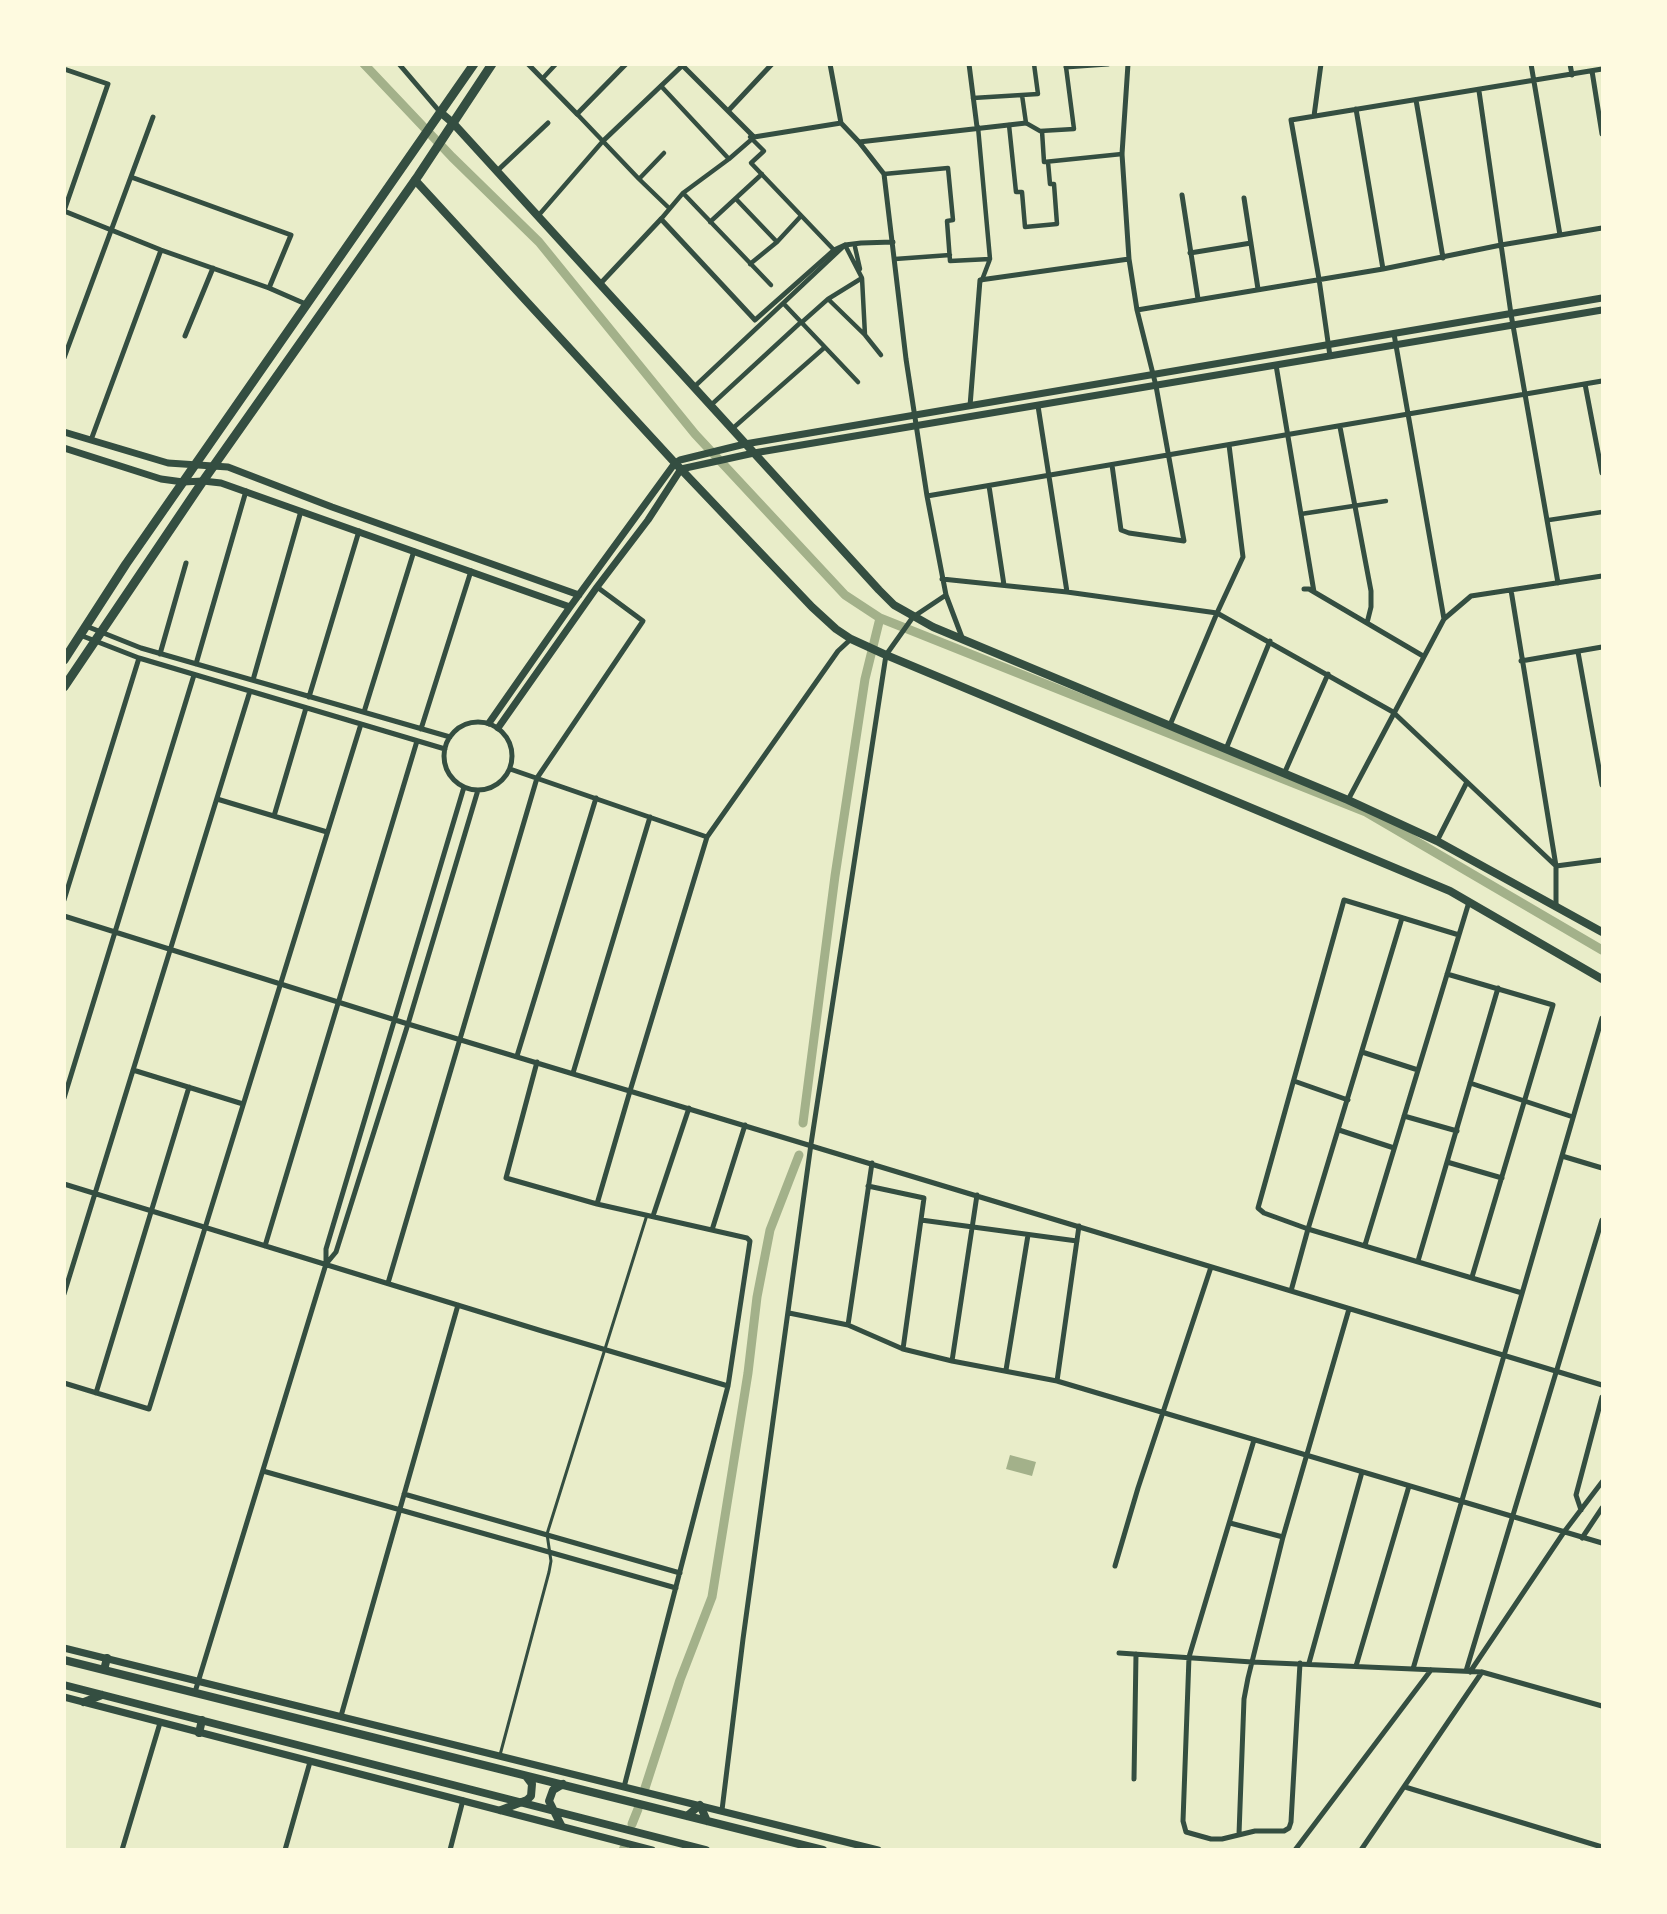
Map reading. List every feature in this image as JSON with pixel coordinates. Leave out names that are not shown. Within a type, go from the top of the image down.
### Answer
[{"type":"main road","points":[[64,660],[194,465],[308,305],[474,64]]},
{"type":"main road","points":[[64,687],[203,481],[416,178],[492,64]]},
{"type":"main road","points":[[438,114],[497,171],[746,444],[750,454],[894,605],[913,617],[963,640],[1348,800],[1437,841],[1602,932]]},
{"type":"main road","points":[[416,178],[812,607],[836,629],[860,643],[885,651],[1439,886],[1602,979]]},
{"type":"main road","points":[[104,1670],[107,1658]]},
{"type":"main road","points":[[64,1660],[823,1850]]},
{"type":"main road","points":[[64,1685],[706,1850]]},
{"type":"main road","points":[[84,1702],[103,1694]]},
{"type":"main road","points":[[199,1733],[202,1720]]},
{"type":"main road","points":[[501,1810],[527,1800],[533,1790],[525,1775]]},
{"type":"main road","points":[[561,1826],[549,1801],[550,1795],[557,1786],[562,1784]]},
{"type":"main road","points":[[687,1816],[700,1805],[707,1821]]},
{"type":"street","points":[[399,64],[438,114]]},
{"type":"street","points":[[528,64],[669,208]]},
{"type":"street","points":[[543,78],[556,64]]},
{"type":"street","points":[[577,114],[626,64]]},
{"type":"street","points":[[728,111],[772,64]]},
{"type":"street","points":[[830,64],[841,123],[884,174],[927,496],[942,579],[963,640]]},
{"type":"street","points":[[969,64],[990,259],[981,280],[970,406]]},
{"type":"street","points":[[974,98],[1038,94],[1034,64]]},
{"type":"street","points":[[859,142],[1026,123],[1042,131],[1074,129],[1066,67],[1108,64]]},
{"type":"street","points":[[1112,465],[1121,530],[1184,541],[1156,386],[1137,310],[1129,259],[1122,154],[1128,64]]},
{"type":"street","points":[[1314,116],[1322,64]]},
{"type":"street","points":[[1531,64],[1560,235]]},
{"type":"street","points":[[1570,64],[1572,75]]},
{"type":"street","points":[[681,65],[754,137],[841,123]]},
{"type":"street","points":[[538,216],[603,141],[681,65]]},
{"type":"street","points":[[681,65],[764,151],[752,163],[834,250]]},
{"type":"street","points":[[64,69],[108,84],[64,211],[161,250],[269,288],[308,305]]},
{"type":"street","points":[[1330,356],[1291,120],[1479,91],[1602,69]]},
{"type":"street","points":[[1592,71],[1602,134]]},
{"type":"street","points":[[660,86],[729,159]]},
{"type":"street","points":[[1479,91],[1511,314],[1549,520],[1558,583]]},
{"type":"street","points":[[1022,95],[1026,123]]},
{"type":"street","points":[[1416,100],[1443,258]]},
{"type":"street","points":[[1356,110],[1383,269]]},
{"type":"street","points":[[64,358],[153,117]]},
{"type":"street","points":[[497,171],[548,123]]},
{"type":"street","points":[[1009,125],[1016,192],[1022,192],[1025,227],[1057,224],[1054,184],[1050,184],[1048,162]]},
{"type":"street","points":[[1042,131],[1044,162],[1122,154]]},
{"type":"street","points":[[600,284],[683,194],[752,139]]},
{"type":"street","points":[[639,179],[664,153]]},
{"type":"street","points":[[884,174],[948,168],[953,220],[947,220],[950,261],[990,259]]},
{"type":"street","points":[[710,222],[762,174]]},
{"type":"street","points":[[131,177],[291,235],[269,288]]},
{"type":"street","points":[[683,194],[771,285]]},
{"type":"street","points":[[1182,195],[1198,299]]},
{"type":"street","points":[[1244,198],[1258,289]]},
{"type":"street","points":[[736,199],[777,242]]},
{"type":"street","points":[[750,264],[777,242],[801,216]]},
{"type":"street","points":[[661,219],[757,322]]},
{"type":"street","points":[[1137,310],[1383,269],[1501,245],[1602,228]]},
{"type":"street","points":[[693,387],[757,322],[834,250],[845,245],[893,242]]},
{"type":"street","points":[[1190,253],[1251,243]]},
{"type":"street","points":[[845,245],[862,278]]},
{"type":"street","points":[[757,322],[784,304],[845,245]]},
{"type":"street","points":[[855,248],[862,278],[865,335]]},
{"type":"street","points":[[91,440],[161,250]]},
{"type":"street","points":[[895,259],[950,255]]},
{"type":"street","points":[[981,280],[1129,259]]},
{"type":"street","points":[[185,336],[213,268]]},
{"type":"street","points":[[710,406],[828,299],[862,278]]},
{"type":"street","points":[[489,723],[570,607],[681,465],[746,444],[1602,298]]},
{"type":"street","points":[[828,299],[881,354]]},
{"type":"street","points":[[784,304],[858,382]]},
{"type":"street","points":[[498,728],[597,587],[648,520],[681,465],[1602,310]]},
{"type":"street","points":[[1394,334],[1444,619]]},
{"type":"street","points":[[732,429],[824,348]]},
{"type":"street","points":[[1276,365],[1314,592]]},
{"type":"street","points":[[927,496],[1602,381]]},
{"type":"street","points":[[1585,384],[1602,473]]},
{"type":"street","points":[[1038,406],[1067,592]]},
{"type":"street","points":[[1340,427],[1371,591],[1371,607],[1367,623]]},
{"type":"street","points":[[64,432],[168,463],[228,467],[332,507],[579,595]]},
{"type":"street","points":[[1170,725],[1243,557],[1229,445]]},
{"type":"street","points":[[64,447],[161,479],[221,483],[570,607]]},
{"type":"street","points":[[988,486],[1004,585]]},
{"type":"street","points":[[196,664],[246,491]]},
{"type":"street","points":[[1301,514],[1386,501]]},
{"type":"street","points":[[253,680],[301,511]]},
{"type":"street","points":[[1549,520],[1602,512]]},
{"type":"street","points":[[309,696],[358,531]]},
{"type":"street","points":[[364,712],[414,551]]},
{"type":"street","points":[[160,654],[186,563]]},
{"type":"street","points":[[421,729],[471,571]]},
{"type":"street","points":[[1348,800],[1444,619],[1471,596],[1602,576]]},
{"type":"street","points":[[942,579],[1067,592],[1217,613],[1393,712],[1556,866]]},
{"type":"street","points":[[388,1283],[537,778],[643,621],[597,587]]},
{"type":"street","points":[[1304,589],[1314,592],[1423,656]]},
{"type":"street","points":[[1511,590],[1556,866],[1556,905]]},
{"type":"street","points":[[722,1810],[743,1639],[811,1144],[885,651],[913,617],[946,595]]},
{"type":"street","points":[[86,626],[97,636],[139,658],[445,749]]},
{"type":"street","points":[[80,635],[97,636],[450,737]]},
{"type":"street","points":[[597,1204],[707,837],[838,651],[851,639]]},
{"type":"street","points":[[1226,749],[1270,641]]},
{"type":"street","points":[[1521,661],[1602,647]]},
{"type":"street","points":[[1578,652],[1602,786]]},
{"type":"street","points":[[64,900],[139,658]]},
{"type":"street","points":[[1284,774],[1328,674]]},
{"type":"street","points":[[64,1098],[194,675]]},
{"type":"street","points":[[64,1294],[250,691]]},
{"type":"street","points":[[274,816],[306,708]]},
{"type":"street","points":[[467,723],[489,723],[498,728],[506,736],[511,746],[513,758],[510,769],[497,785],[488,789],[478,790],[464,787],[455,781],[444,761],[445,749],[450,737],[467,723]]},
{"type":"street","points":[[64,1383],[149,1409],[361,724]]},
{"type":"street","points":[[265,1246],[417,741]]},
{"type":"street","points":[[510,769],[707,837]]},
{"type":"street","points":[[1437,841],[1467,782]]},
{"type":"street","points":[[195,1692],[326,1264],[326,1249],[464,787]]},
{"type":"street","points":[[326,1264],[336,1252],[408,1024],[478,790]]},
{"type":"street","points":[[517,1056],[596,798]]},
{"type":"street","points":[[217,799],[327,832]]},
{"type":"street","points":[[573,1073],[650,817]]},
{"type":"street","points":[[1556,866],[1602,860]]},
{"type":"street","points":[[1459,935],[1344,900],[1258,1208],[1264,1213],[1308,1229],[1472,1276],[1522,1293]]},
{"type":"street","points":[[1365,1245],[1469,902]]},
{"type":"street","points":[[64,916],[408,1024],[811,1144],[1602,1386]]},
{"type":"street","points":[[1291,1291],[1402,918]]},
{"type":"street","points":[[1447,974],[1553,1005],[1472,1276]]},
{"type":"street","points":[[1418,1261],[1498,988]]},
{"type":"street","points":[[1413,1669],[1602,1018]]},
{"type":"street","points":[[1362,1052],[1418,1070]]},
{"type":"street","points":[[537,1062],[506,1178],[597,1204],[747,1238],[750,1246],[728,1386],[624,1787]]},
{"type":"street","points":[[133,1070],[243,1104]]},
{"type":"street","points":[[1294,1081],[1348,1100]]},
{"type":"street","points":[[1470,1083],[1573,1117]]},
{"type":"street","points":[[96,1393],[189,1087]]},
{"type":"street","points":[[650,1216],[689,1108]]},
{"type":"street","points":[[1404,1116],[1457,1131]]},
{"type":"street","points":[[712,1230],[745,1125]]},
{"type":"street","points":[[1339,1130],[1394,1148]]},
{"type":"street","points":[[1562,1156],[1602,1168]]},
{"type":"street","points":[[1447,1162],[1502,1178]]},
{"type":"street","points":[[848,1325],[872,1163]]},
{"type":"street","points":[[64,1184],[728,1386]]},
{"type":"street","points":[[868,1186],[924,1198],[903,1349]]},
{"type":"street","points":[[952,1361],[977,1195]]},
{"type":"street","points":[[921,1220],[1077,1241]]},
{"type":"street","points":[[1468,1672],[1512,1517],[1602,1220]]},
{"type":"street","points":[[1057,1381],[1079,1226]]},
{"type":"street","points":[[1006,1370],[1028,1234]]},
{"type":"street","points":[[1115,1566],[1211,1267]]},
{"type":"street","points":[[341,1716],[458,1305]]},
{"type":"street","points":[[1239,1834],[1244,1699],[1283,1537],[1349,1309]]},
{"type":"street","points":[[789,1313],[848,1325],[903,1349],[1057,1381],[1602,1544]]},
{"type":"street","points":[[1581,1510],[1576,1495],[1602,1397]]},
{"type":"street","points":[[1254,1440],[1189,1657],[1183,1826],[1186,1832],[1211,1839],[1222,1839],[1255,1831],[1284,1831],[1289,1828],[1300,1663]]},
{"type":"street","points":[[263,1471],[676,1588]]},
{"type":"street","points":[[1309,1663],[1362,1472]]},
{"type":"street","points":[[1468,1672],[1564,1532],[1602,1482]]},
{"type":"street","points":[[1356,1666],[1409,1486]]},
{"type":"street","points":[[404,1494],[680,1573]]},
{"type":"street","points":[[1582,1538],[1602,1508]]},
{"type":"street","points":[[1230,1523],[1283,1537]]},
{"type":"street","points":[[64,1648],[878,1850]]},
{"type":"street","points":[[1119,1653],[1252,1662],[1482,1672],[1602,1706]]},
{"type":"street","points":[[1134,1779],[1136,1654]]},
{"type":"street","points":[[1295,1850],[1431,1670]]},
{"type":"street","points":[[1361,1850],[1482,1672]]},
{"type":"street","points":[[64,1697],[652,1850]]},
{"type":"street","points":[[123,1850],[159,1723]]},
{"type":"street","points":[[285,1850],[310,1762]]},
{"type":"street","points":[[1405,1787],[1602,1847]]},
{"type":"street","points":[[450,1850],[463,1800]]},
{"type":"street","points":[[614,1849],[617,1840]]},
{"type":"lane","points":[[500,1755],[549,1572],[547,1534],[604,1350],[650,1216]]},
{"type":"shaded area","points":[[1010,1455],[1036,1462],[1032,1476],[1006,1469]]},
{"type":"waterway","points":[[364,64],[452,157],[539,242],[695,434],[845,595],[880,618],[1366,812],[1602,950]]},
{"type":"waterway","points":[[803,1123],[835,876],[865,679],[880,618]]},
{"type":"waterway","points":[[645,1788],[680,1680],[712,1597],[748,1373],[757,1297],[770,1230],[799,1155]]},
{"type":"waterway","points":[[632,1824],[638,1809]]}]
